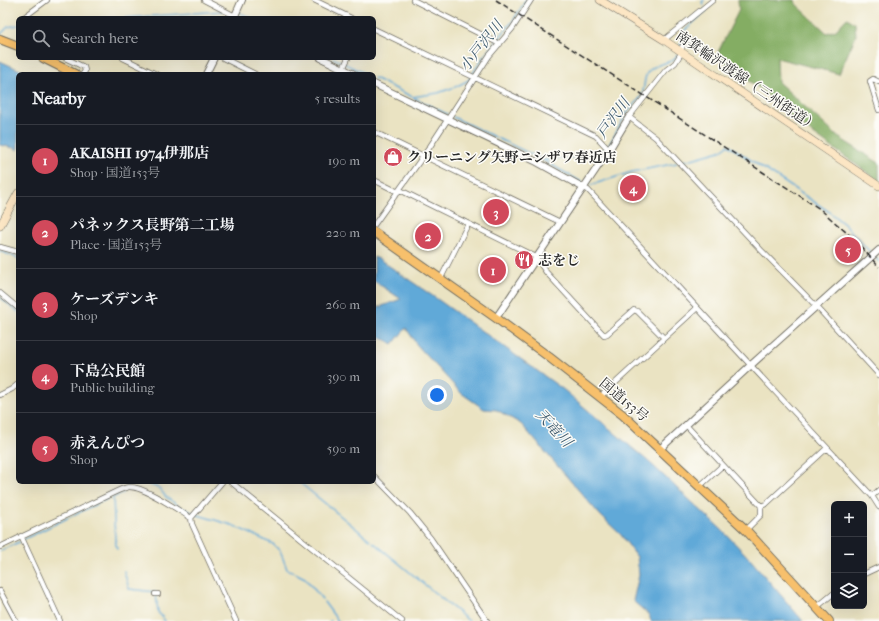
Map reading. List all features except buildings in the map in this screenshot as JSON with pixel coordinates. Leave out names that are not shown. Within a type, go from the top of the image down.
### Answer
[{"type":"highway","points":[[0,39],[16,45]]},
{"type":"highway","points":[[46,60],[71,72]]},
{"type":"highway","name":"国道153号","points":[[376,233],[496,318],[623,415],[746,530],[829,621]]},
{"type":"main road","name":"南箕輪沢渡線（三州街道）","points":[[600,0],[664,40],[879,186]]},
{"type":"main road","points":[[0,226],[16,197]]},
{"type":"street","points":[[26,16],[47,0]]},
{"type":"street","points":[[204,0],[228,13],[236,15],[242,0]]},
{"type":"street","points":[[314,0],[347,16]]},
{"type":"street","points":[[413,0],[497,42]]},
{"type":"street","points":[[376,222],[423,156],[473,76],[489,56],[497,42],[521,16],[531,0]]},
{"type":"street","points":[[664,40],[713,0]]},
{"type":"street","points":[[376,30],[596,136],[607,148]]},
{"type":"street","points":[[496,318],[584,188],[607,148],[666,70],[675,63],[681,52],[685,38],[699,45]]},
{"type":"street","points":[[69,60],[84,67],[85,72]]},
{"type":"street","points":[[127,60],[152,72]]},
{"type":"street","points":[[207,72],[213,60]]},
{"type":"street","points":[[227,60],[251,72]]},
{"type":"street","points":[[326,60],[351,72]]},
{"type":"street","points":[[344,68],[348,60]]},
{"type":"street","points":[[879,82],[873,80],[870,82],[879,110]]},
{"type":"street","points":[[376,85],[537,162],[588,190],[872,496],[879,507]]},
{"type":"street","points":[[629,117],[656,138],[761,250],[816,306],[879,375]]},
{"type":"street","points":[[376,133],[560,222]]},
{"type":"street","points":[[376,181],[536,257],[546,272],[604,335],[634,310],[637,311],[664,338]]},
{"type":"street","points":[[440,278],[468,224]]},
{"type":"street","points":[[0,247],[16,251]]},
{"type":"street","points":[[660,449],[879,250]]},
{"type":"street","points":[[0,293],[16,306]]},
{"type":"street","points":[[600,397],[697,308]]},
{"type":"street","points":[[0,395],[16,386]]},
{"type":"street","points":[[686,425],[761,506],[761,515],[746,530]]},
{"type":"street","points":[[761,506],[766,504],[827,448]]},
{"type":"street","points":[[700,486],[723,465]]},
{"type":"street","points":[[376,478],[410,513],[431,539],[487,621]]},
{"type":"street","points":[[220,484],[194,515],[192,524],[236,621]]},
{"type":"street","points":[[233,484],[402,621]]},
{"type":"street","points":[[0,546],[129,487],[142,490],[194,515]]},
{"type":"street","points":[[872,496],[879,490]]},
{"type":"street","points":[[21,536],[60,621]]},
{"type":"street","points":[[866,573],[879,567]]},
{"type":"street","points":[[0,591],[16,621]]},
{"type":"street","points":[[817,607],[831,595]]},
{"type":"green space","points":[[738,0],[795,0],[796,4],[827,33],[836,30],[847,18],[855,23],[856,35],[839,74],[777,58],[778,82],[838,137],[879,163],[879,181],[801,125],[761,89],[732,70],[718,52],[739,10]]},
{"type":"water","points":[[0,61],[25,72],[16,72],[16,149],[0,145]]},
{"type":"water","name":"天竜川","points":[[376,258],[440,301],[564,390],[649,462],[722,530],[750,559],[803,621],[651,621],[649,615],[633,601],[639,575],[637,557],[621,535],[600,515],[521,424],[497,410],[484,409],[461,393],[417,345],[406,328],[393,344],[376,335],[376,308],[401,299],[376,282]]},
{"type":"waterway","name":"小戸沢川","points":[[412,97],[438,93],[469,80],[483,57],[513,21],[526,0]]},
{"type":"waterway","name":"戸沢川","points":[[704,0],[702,2],[704,5]]},
{"type":"waterway","name":"戸沢川","points":[[680,47],[684,31],[706,11],[705,9]]},
{"type":"waterway","name":"小戸沢川","points":[[152,16],[223,11]]},
{"type":"waterway","name":"小戸沢川","points":[[238,12],[247,16]]},
{"type":"waterway","name":"小戸沢川","points":[[0,35],[8,27],[16,25]]},
{"type":"waterway","name":"戸沢川","points":[[543,160],[587,156],[605,148],[609,144],[627,113],[641,97],[645,78],[648,72],[656,66],[674,60],[678,53]]},
{"type":"waterway","name":"小戸沢川","points":[[337,60],[362,72]]},
{"type":"waterway","name":"小戸沢川","points":[[376,79],[447,114]]},
{"type":"waterway","name":"戸沢川","points":[[453,117],[543,160],[583,183]]},
{"type":"waterway","points":[[681,162],[720,151],[728,145],[828,211],[844,224],[871,253]]},
{"type":"waterway","points":[[591,185],[632,172],[677,163]]},
{"type":"waterway","points":[[0,251],[16,257]]},
{"type":"waterway","points":[[875,257],[879,262]]},
{"type":"waterway","points":[[0,297],[16,310]]},
{"type":"waterway","points":[[148,484],[159,488],[166,497],[180,507],[198,515],[232,525],[273,544],[280,551],[287,569],[305,578],[322,599]]},
{"type":"waterway","points":[[301,484],[370,540]]},
{"type":"waterway","points":[[114,497],[123,493]]},
{"type":"waterway","points":[[113,497],[115,539],[117,549]]},
{"type":"waterway","points":[[24,539],[109,498]]},
{"type":"waterway","points":[[0,551],[19,542]]},
{"type":"waterway","points":[[373,542],[469,621]]},
{"type":"waterway","points":[[124,571],[129,589],[155,592]]},
{"type":"waterway","points":[[156,595],[158,612],[165,621]]},
{"type":"waterway","points":[[324,602],[338,621]]},
{"type":"railway","points":[[496,0],[820,209],[857,242],[879,267]]},
{"type":"place","name":"クリーニング矢野ニシザワ春近店","points":[[393,157]]},
{"type":"place","name":"下島公民館","points":[[633,188]]},
{"type":"place","name":"ケーズデンキ","points":[[496,212]]},
{"type":"place","name":"パネックス長野第二工場","points":[[428,236]]},
{"type":"place","name":"赤えんぴつ","points":[[848,250]]},
{"type":"place","name":"志をじ","points":[[524,260]]},
{"type":"place","name":"AKAISHI 1974伊那店","points":[[493,270]]}]
